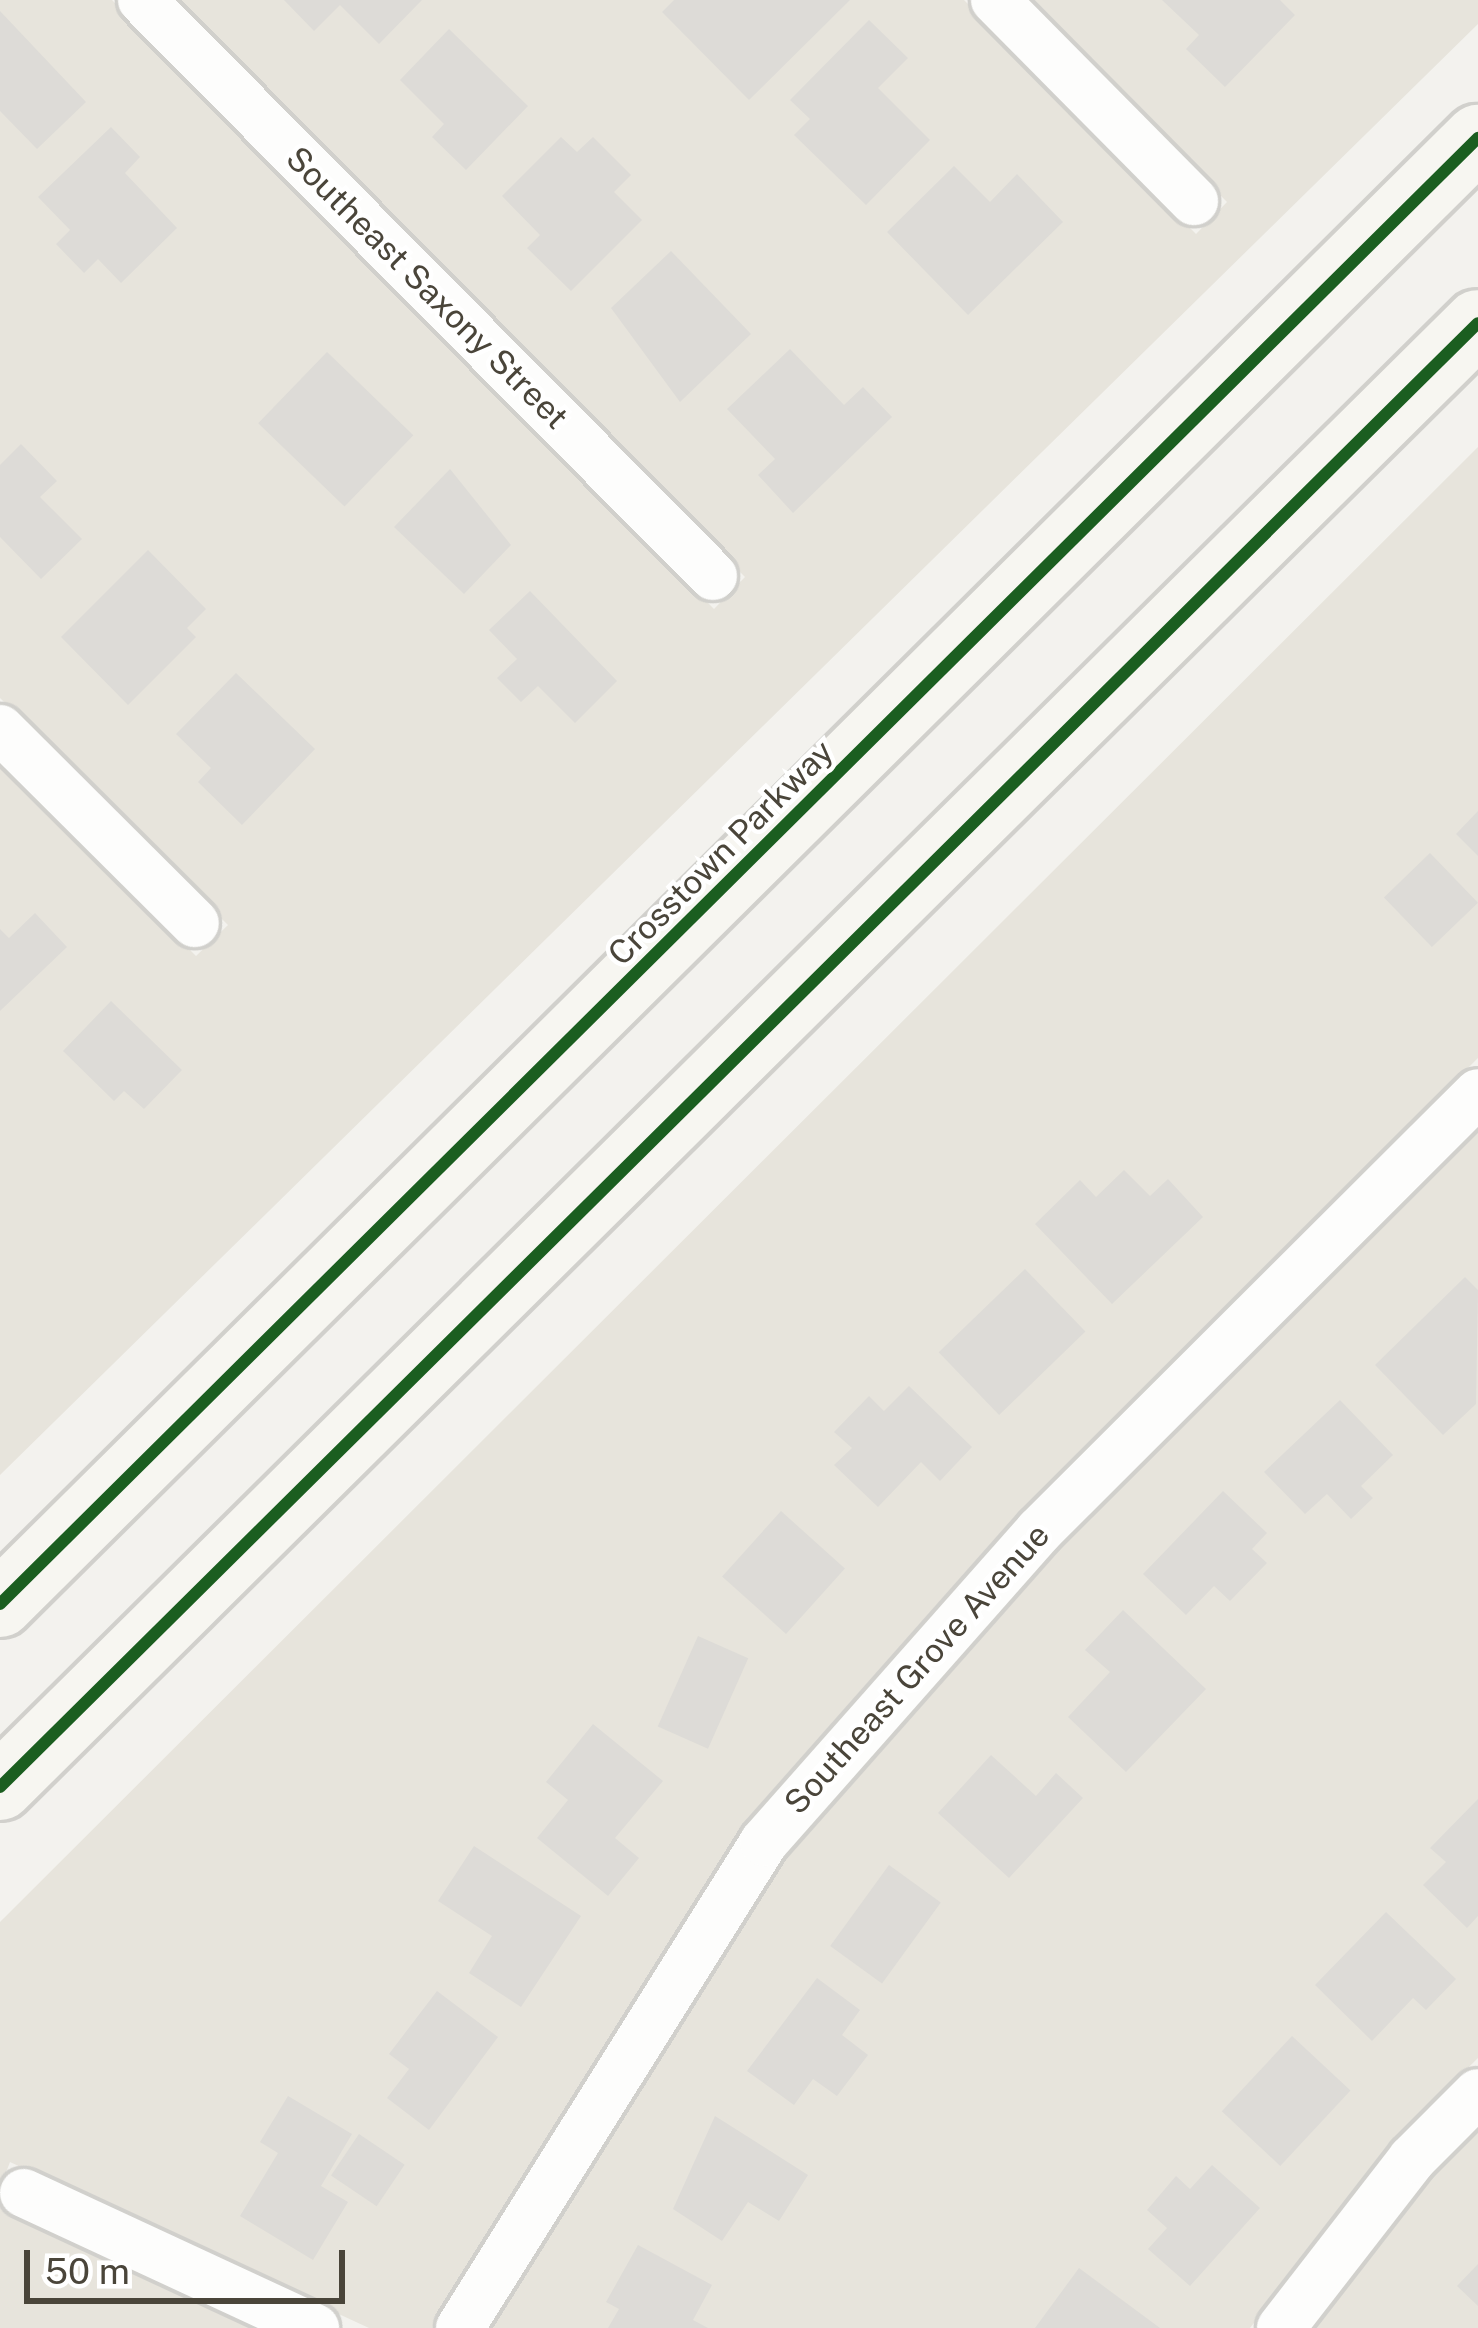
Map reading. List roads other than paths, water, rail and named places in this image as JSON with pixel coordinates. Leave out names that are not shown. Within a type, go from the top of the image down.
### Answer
[{"type":"main road","name":"Crosstown Parkway","points":[[0,1604],[1478,138]]},
{"type":"main road","points":[[0,1787],[1478,323]]},
{"type":"street","name":"Southeast Saxony Street","points":[[142,0],[712,576]]},
{"type":"street","points":[[995,0],[1194,201]]},
{"type":"street","points":[[0,729],[195,923]]},
{"type":"street","name":"Southeast Grove Avenue","points":[[460,2328],[764,1842],[1039,1531],[1478,1094]]},
{"type":"street","points":[[1281,2328],[1412,2159],[1478,2093]]},
{"type":"street","points":[[24,2193],[315,2328]]}]
